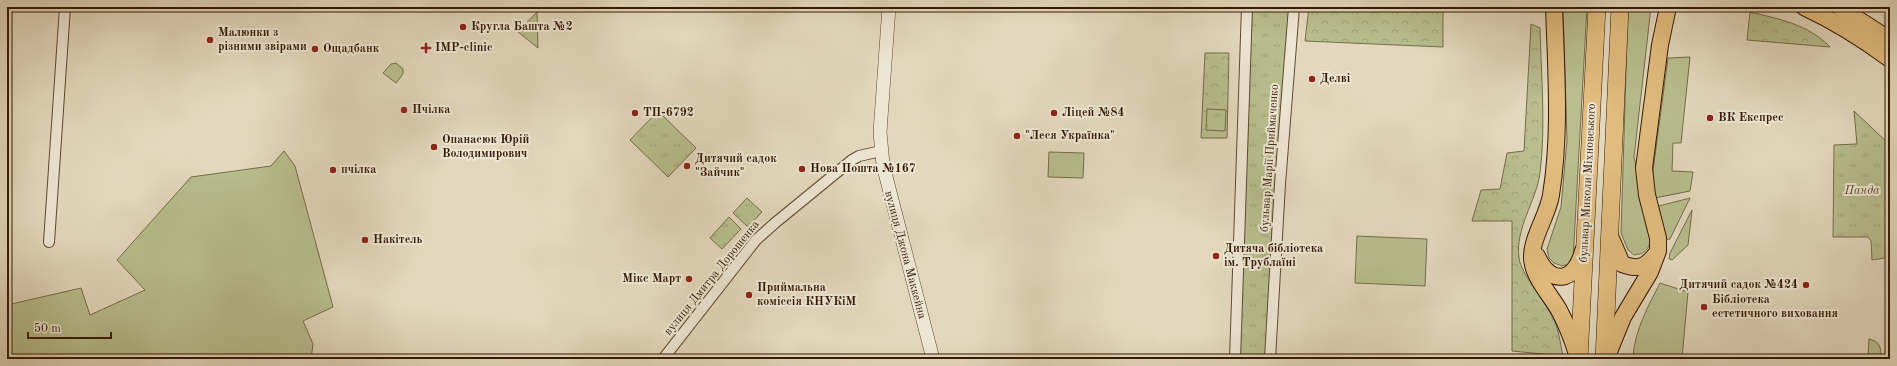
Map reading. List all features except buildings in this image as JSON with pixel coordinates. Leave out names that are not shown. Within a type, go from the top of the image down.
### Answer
[{"type":"highway","name":"бульвар Миколи Міхновського","points":[[1579,359],[1597,7]]},
{"type":"highway","name":"бульвар Миколи Міхновського","points":[[1605,359],[1609,231],[1620,7]]},
{"type":"main road","points":[[1554,7],[1557,146],[1551,197],[1534,248],[1533,265],[1568,327],[1579,359]]},
{"type":"main road","points":[[1605,359],[1623,317],[1650,272],[1658,251],[1658,238],[1647,195],[1644,168],[1660,45],[1668,7]]},
{"type":"main road","points":[[1804,7],[1851,32],[1890,59]]},
{"type":"main road","points":[[1839,7],[1890,40]]},
{"type":"main road","points":[[1609,231],[1622,264],[1633,268],[1643,266],[1650,262],[1658,251]]},
{"type":"main road","points":[[1534,248],[1542,267],[1548,272],[1563,277],[1570,275],[1577,268],[1586,240]]},
{"type":"street","points":[[49,242],[65,7]]},
{"type":"street","name":"вулиця Джона Маккейна","points":[[889,7],[881,123],[881,151],[886,180],[933,359]]},
{"type":"street","points":[[1235,359],[1247,7]]},
{"type":"street","name":"бульвар Марії Приймаченко","points":[[1270,359],[1280,184],[1294,7]]},
{"type":"street","name":"вулиця Дмитра Дорошенка","points":[[663,359],[756,240],[852,160],[859,156],[881,151]]},
{"type":"green space","points":[[1247,7],[1294,7],[1270,359],[1235,359]]},
{"type":"green space","points":[[1309,7],[1373,7],[1443,10],[1443,47],[1305,41]]},
{"type":"green space","points":[[1563,7],[1587,7],[1573,260],[1569,264],[1562,266],[1554,263],[1549,258],[1547,249],[1561,207],[1567,140]]},
{"type":"green space","points":[[1628,7],[1651,7],[1634,157],[1651,237],[1646,251],[1634,255],[1628,250],[1621,233]]},
{"type":"green space","points":[[537,12],[538,48],[518,32]]},
{"type":"green space","points":[[1750,12],[1782,20],[1803,28],[1821,39],[1830,47],[1747,40]]},
{"type":"green space","points":[[1531,24],[1540,28],[1543,137],[1538,184],[1520,236],[1519,258],[1524,272],[1554,321],[1558,331],[1563,356],[1512,351],[1512,221],[1472,221],[1481,190],[1500,189],[1507,153],[1524,151]]},
{"type":"green space","points":[[1205,53],[1229,53],[1227,138],[1201,138]]},
{"type":"green space","points":[[1690,57],[1681,143],[1673,143],[1672,171],[1693,172],[1690,191],[1655,198],[1652,178],[1668,58]]},
{"type":"green space","points":[[396,63],[403,69],[403,74],[396,83],[383,73],[391,64]]},
{"type":"green space","points":[[1207,109],[1226,110],[1225,131],[1206,130]]},
{"type":"green space","points":[[658,111],[696,148],[668,177],[630,140]]},
{"type":"green space","name":"Панда","points":[[1854,111],[1890,145],[1890,257],[1872,260],[1871,241],[1868,237],[1833,237],[1834,145],[1857,144]]},
{"type":"green space","points":[[284,151],[295,166],[333,307],[303,321],[313,344],[311,359],[7,359],[7,305],[81,288],[90,315],[145,290],[117,260],[191,177],[271,166]]},
{"type":"green space","points":[[1049,152],[1084,153],[1083,178],[1048,177]]},
{"type":"green space","points":[[747,198],[762,212],[748,227],[733,213]]},
{"type":"green space","points":[[1690,198],[1670,239],[1663,240],[1655,207]]},
{"type":"green space","points":[[1692,210],[1688,245],[1672,260],[1669,259],[1670,253]]},
{"type":"green space","points":[[729,217],[741,229],[722,249],[710,238]]},
{"type":"green space","points":[[1357,236],[1427,239],[1425,286],[1355,283]]},
{"type":"green space","points":[[1660,283],[1688,292],[1682,359],[1633,357],[1639,328]]},
{"type":"green space","points":[[1869,339],[1873,340],[1880,346],[1881,359],[1868,359]]},
{"type":"place","name":"Кругла Башта №2","points":[[463,27]]},
{"type":"place","name":"Малюнки з різними звірами","points":[[210,40]]},
{"type":"place","name":"IMP-clinic","points":[[426,48]]},
{"type":"place","name":"Ощадбанк","points":[[315,49]]},
{"type":"place","name":"Делві","points":[[1312,79]]},
{"type":"place","name":"Пчілка","points":[[404,110]]},
{"type":"place","name":"ТП-6792","points":[[635,113]]},
{"type":"place","name":"Ліцей №84","points":[[1054,113]]},
{"type":"place","name":"ВК Експрес","points":[[1710,118]]},
{"type":"place","name":"\"Леся Українка\"","points":[[1017,136]]},
{"type":"place","name":"Опанасюк Юрій Володимирович","points":[[434,147]]},
{"type":"place","name":"Дитячий садок \"Зайчик\"","points":[[687,166]]},
{"type":"place","name":"Нова Пошта №167","points":[[802,169]]},
{"type":"place","name":"пчілка","points":[[333,170]]},
{"type":"place","name":"Накітель","points":[[365,240]]},
{"type":"place","name":"Дитяча бібліотека ім. Трублаїні","points":[[1216,256]]},
{"type":"place","name":"Мікс Март","points":[[689,279]]},
{"type":"place","name":"Дитячий садок №424","points":[[1806,285]]},
{"type":"place","name":"Приймальна коміссія КНУКіМ","points":[[749,295]]},
{"type":"place","name":"Бібліотека естетичного виховання","points":[[1704,307]]}]
